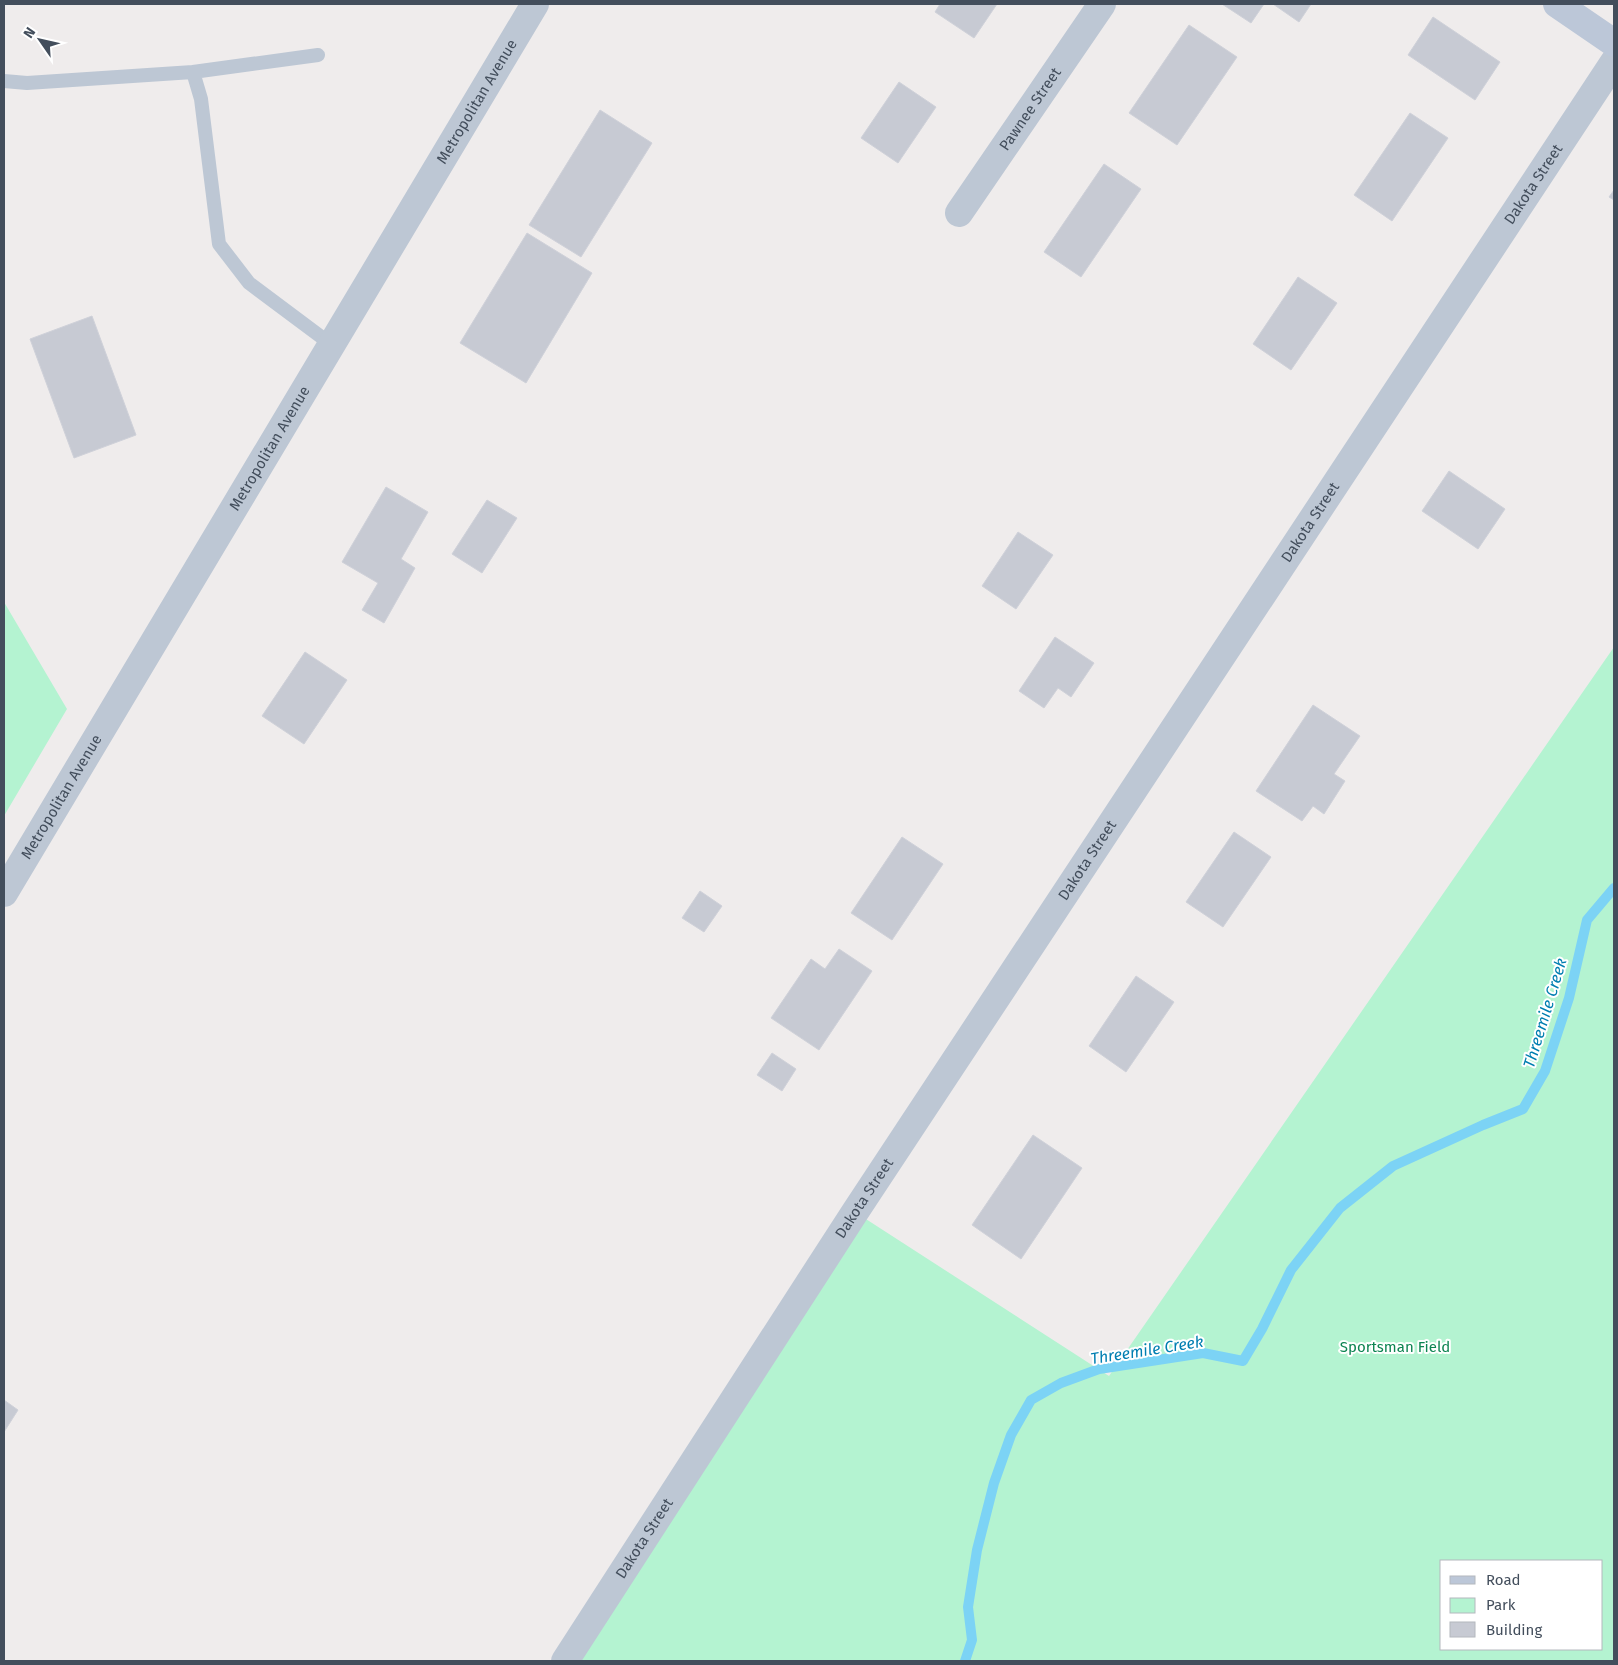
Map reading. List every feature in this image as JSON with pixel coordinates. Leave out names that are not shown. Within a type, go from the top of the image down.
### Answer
[{"type":"main road","points":[[1556,4],[1614,44]]},
{"type":"street","name":"Metropolitan Avenue","points":[[4,893],[535,4]]},
{"type":"street","name":"Pawnee Street","points":[[959,213],[1102,4]]},
{"type":"street","name":"Dakota Street","points":[[565,1661],[855,1212],[1614,62]]},
{"type":"lane","points":[[4,81],[27,83],[193,72],[318,54]]},
{"type":"lane","points":[[193,72],[201,99],[219,244],[248,283],[332,345]]},
{"type":"green space","points":[[4,602],[67,709],[4,816]]},
{"type":"green space","name":"Sportsman Field","points":[[1614,647],[1614,1661],[565,1661],[855,1212],[1109,1376]]},
{"type":"building","points":[[940,4],[997,4],[974,38],[935,12]]},
{"type":"building","points":[[1222,4],[1264,4],[1251,23]]},
{"type":"building","points":[[1273,4],[1311,4],[1299,22]]},
{"type":"building","points":[[1433,17],[1500,62],[1475,100],[1408,55]]},
{"type":"building","points":[[1189,25],[1237,57],[1177,145],[1129,113]]},
{"type":"building","points":[[899,82],[936,107],[898,163],[861,138]]},
{"type":"building","points":[[600,110],[652,143],[581,257],[529,225]]},
{"type":"building","points":[[1410,113],[1448,138],[1392,221],[1354,195]]},
{"type":"building","points":[[1104,164],[1141,189],[1081,277],[1044,252]]},
{"type":"building","points":[[1614,190],[1614,200],[1609,197]]},
{"type":"building","points":[[527,233],[592,273],[526,383],[460,343]]},
{"type":"building","points":[[1298,277],[1337,303],[1291,370],[1253,344]]},
{"type":"building","points":[[92,316],[136,435],[74,458],[30,339]]},
{"type":"building","points":[[1449,471],[1505,509],[1478,549],[1422,511]]},
{"type":"building","points":[[386,487],[428,512],[401,559],[415,568],[384,623],[362,610],[378,583],[342,562]]},
{"type":"building","points":[[487,500],[517,518],[482,573],[452,554]]},
{"type":"building","points":[[1018,532],[1053,555],[1016,609],[982,586]]},
{"type":"building","points":[[1055,637],[1094,663],[1071,697],[1058,688],[1044,708],[1019,691]]},
{"type":"building","points":[[305,652],[347,680],[304,744],[262,716]]},
{"type":"building","points":[[1313,705],[1360,736],[1334,774],[1345,781],[1324,814],[1313,806],[1302,821],[1256,791]]},
{"type":"building","points":[[1234,832],[1271,857],[1223,927],[1186,902]]},
{"type":"building","points":[[902,837],[943,864],[892,940],[851,913]]},
{"type":"building","points":[[700,891],[722,906],[704,932],[682,918]]},
{"type":"building","points":[[839,949],[872,971],[819,1050],[771,1018],[811,959],[825,969]]},
{"type":"building","points":[[1136,976],[1174,1002],[1126,1072],[1089,1046]]},
{"type":"building","points":[[772,1053],[796,1069],[782,1091],[757,1075]]},
{"type":"building","points":[[1033,1135],[1082,1168],[1021,1259],[972,1225]]},
{"type":"building","points":[[4,1400],[18,1410],[4,1432]]},
{"type":"waterway","name":"Threemile Creek","points":[[965,1661],[972,1640],[968,1607],[977,1550],[994,1483],[1011,1435],[1031,1400],[1061,1383],[1099,1369],[1203,1353],[1243,1361],[1262,1329],[1291,1270],[1340,1208],[1393,1166],[1523,1109],[1545,1071],[1569,998],[1587,920],[1614,888]]}]
